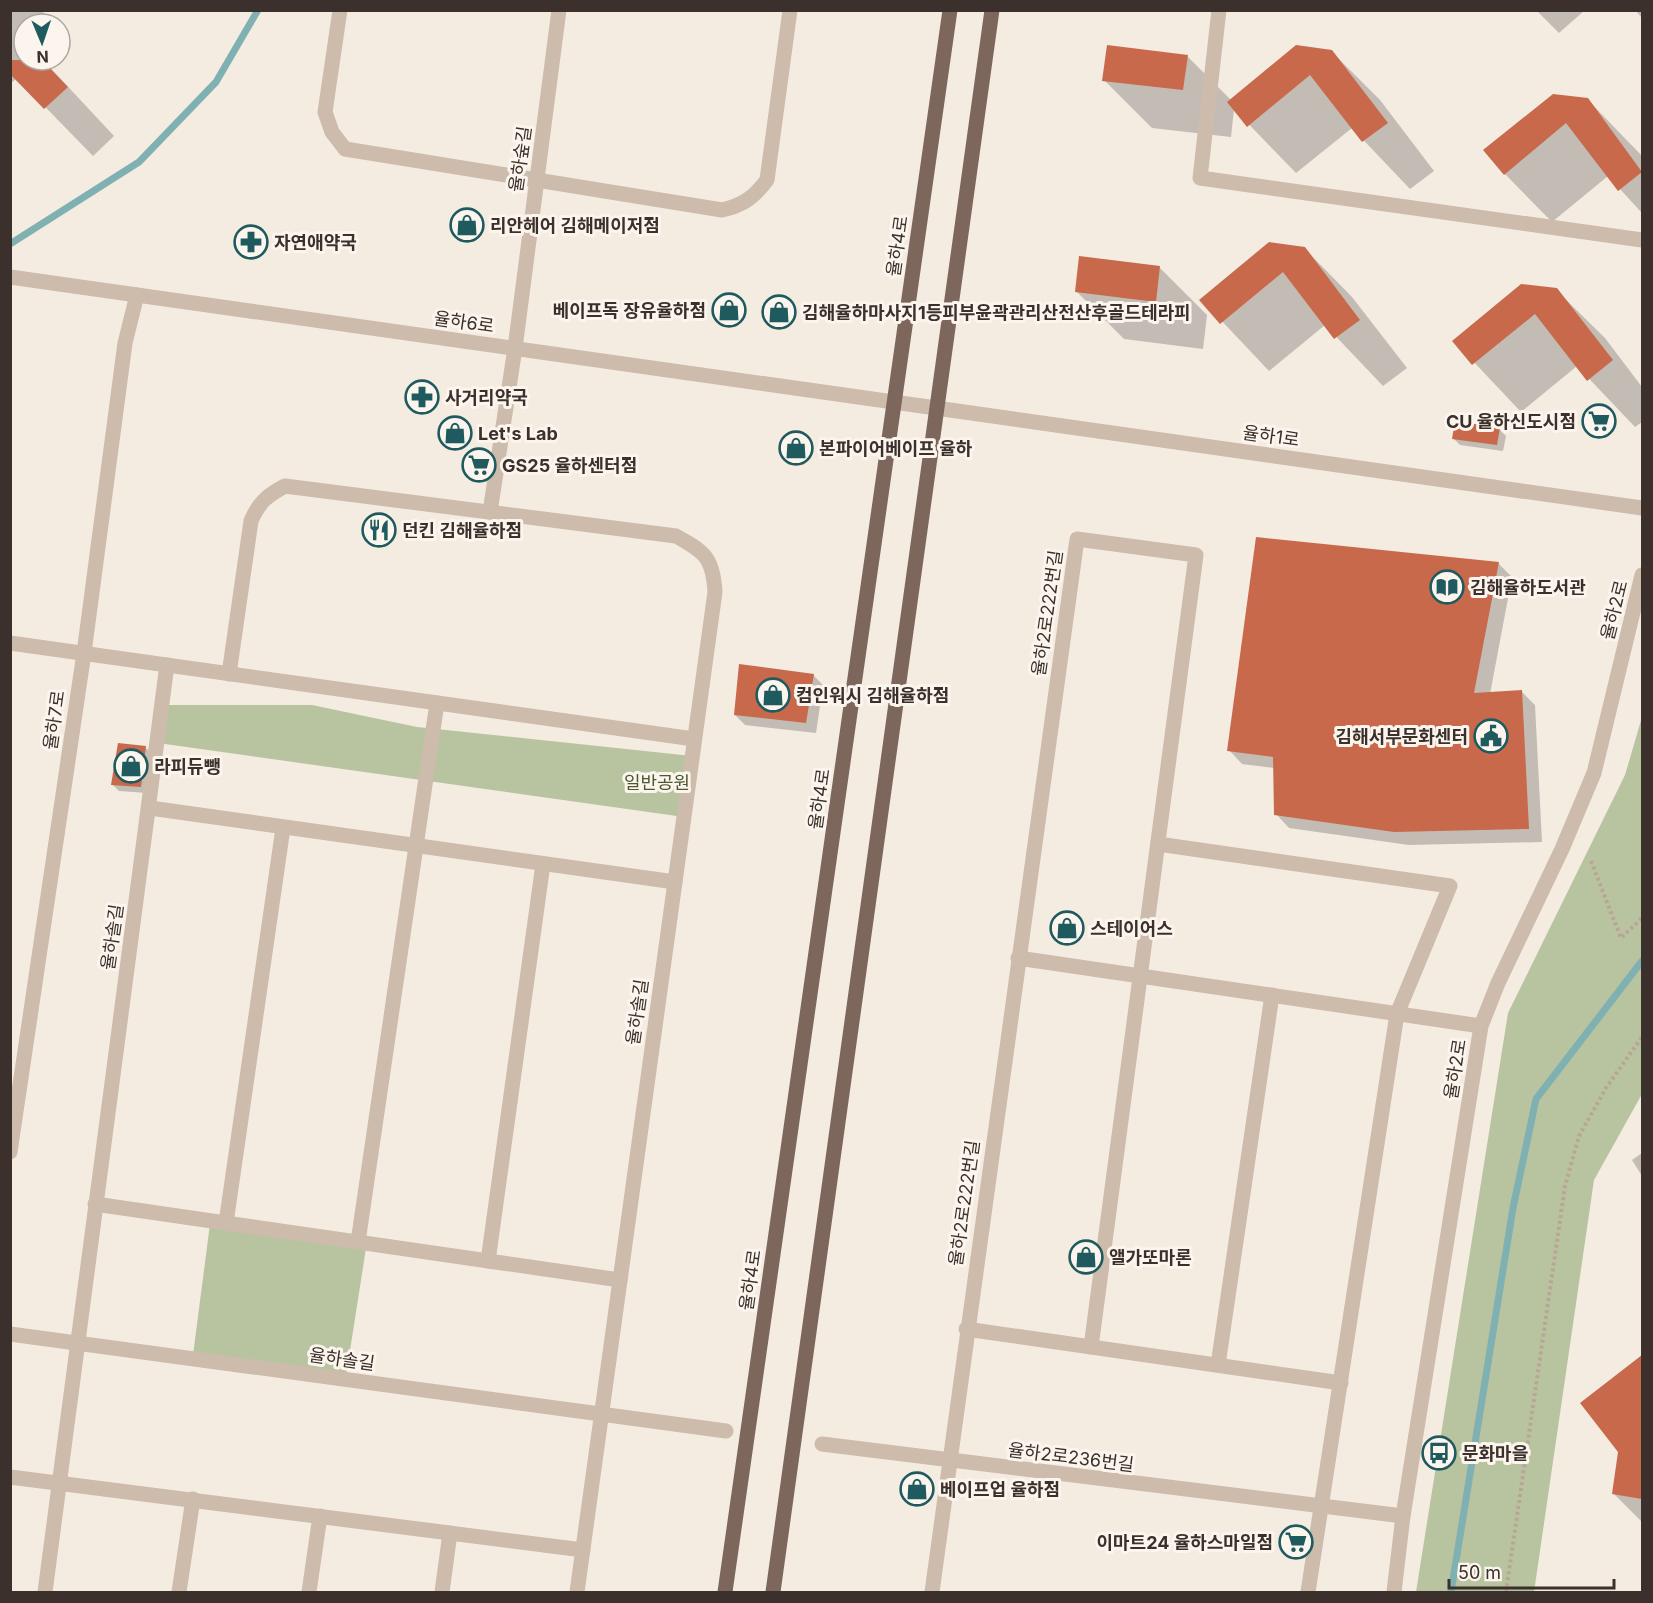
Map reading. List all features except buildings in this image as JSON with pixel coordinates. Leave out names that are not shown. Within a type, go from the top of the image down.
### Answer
[{"type":"main road","name":"율하4로","points":[[725,1593],[950,10]]},
{"type":"main road","points":[[773,1593],[992,10]]},
{"type":"street","points":[[340,10],[325,112],[332,132],[345,149],[722,210],[741,206],[755,196],[767,180],[790,10]]},
{"type":"street","name":"율하숲길","points":[[490,513],[515,348],[560,10]]},
{"type":"street","points":[[1219,10],[1200,178],[1642,240]]},
{"type":"street","name":"율하6로","points":[[10,277],[895,402]]},
{"type":"street","name":"율하7로","points":[[10,1152],[16,1073],[84,653],[125,343],[137,295]]},
{"type":"street","name":"율하1로","points":[[895,402],[1642,508]]},
{"type":"street","name":"율하솔길","points":[[229,674],[251,521],[257,506],[268,495],[285,486],[676,537],[703,551],[710,563],[715,592],[577,1593]]},
{"type":"street","name":"율하2로222번길","points":[[948,1462],[1077,539],[1196,555],[1092,1347]]},
{"type":"street","name":"율하2로","points":[[1394,1593],[1403,1516],[1482,1026],[1498,983],[1562,849],[1594,773],[1642,575]]},
{"type":"street","points":[[10,643],[694,739]]},
{"type":"street","name":"율하솔길","points":[[45,1593],[168,665]]},
{"type":"street","points":[[358,1242],[437,703]]},
{"type":"street","points":[[150,808],[675,882]]},
{"type":"street","points":[[226,1223],[283,828]]},
{"type":"street","points":[[1158,844],[1450,886],[1397,1014],[1308,1593]]},
{"type":"street","points":[[488,1261],[543,864]]},
{"type":"street","points":[[1018,958],[1482,1026]]},
{"type":"street","points":[[1218,1365],[1272,995]]},
{"type":"street","points":[[95,1204],[620,1280]]},
{"type":"street","points":[[966,1329],[1341,1383]]},
{"type":"street","points":[[10,1334],[77,1343]]},
{"type":"street","name":"율하솔길","points":[[77,1343],[602,1414]]},
{"type":"street","points":[[602,1414],[726,1431]]},
{"type":"street","name":"율하2로236번길","points":[[822,1444],[948,1462],[1403,1516]]},
{"type":"street","points":[[932,1593],[948,1462]]},
{"type":"street","points":[[10,1477],[583,1550]]},
{"type":"street","points":[[179,1593],[193,1499]]},
{"type":"street","points":[[309,1593],[320,1516]]},
{"type":"street","points":[[442,1593],[450,1533]]},
{"type":"path","points":[[1591,861],[1621,938],[1642,918]]},
{"type":"path","points":[[1506,1593],[1565,1186],[1579,1136],[1605,1088],[1642,1037]]},
{"type":"green space","name":"일반공원","points":[[162,705],[312,705],[417,727],[692,756],[684,817],[158,743]]},
{"type":"green space","points":[[1642,717],[1642,1094],[1594,1180],[1534,1592],[1416,1592],[1508,1013],[1625,775]]},
{"type":"green space","points":[[210,1224],[366,1248],[346,1376],[193,1355]]},
{"type":"waterway","points":[[10,244],[139,162],[216,82],[258,10]]},
{"type":"waterway","points":[[1451,1592],[1513,1208],[1536,1099],[1642,961]]},
{"type":"place","name":"리안헤어 김해메이저점","points":[[467,225]]},
{"type":"place","name":"자연애약국","points":[[251,242]]},
{"type":"place","name":"베이프독 장유율하점","points":[[729,310]]},
{"type":"place","name":"김해율하마사지1등피부윤곽관리산전산후골드테라피","points":[[779,312]]},
{"type":"place","name":"사거리약국","points":[[422,397]]},
{"type":"place","name":"CU 율하신도시점","points":[[1599,421]]},
{"type":"place","name":"Let's Lab","points":[[455,433]]},
{"type":"place","name":"본파이어베이프 율하","points":[[796,448]]},
{"type":"place","name":"GS25 율하센터점","points":[[479,465]]},
{"type":"place","name":"던킨 김해율하점","points":[[379,530]]},
{"type":"place","name":"김해율하도서관","points":[[1447,587]]},
{"type":"place","name":"컴인워시 김해율하점","points":[[773,695]]},
{"type":"place","name":"김해서부문화센터","points":[[1491,736]]},
{"type":"place","name":"라피듀뺑","points":[[131,766]]},
{"type":"place","name":"스테이어스","points":[[1067,928]]},
{"type":"place","name":"앨가또마론","points":[[1086,1257]]},
{"type":"place","name":"문화마을","points":[[1439,1453]]},
{"type":"place","name":"베이프업 율하점","points":[[917,1489]]},
{"type":"place","name":"이마트24 율하스마일점","points":[[1296,1542]]}]
